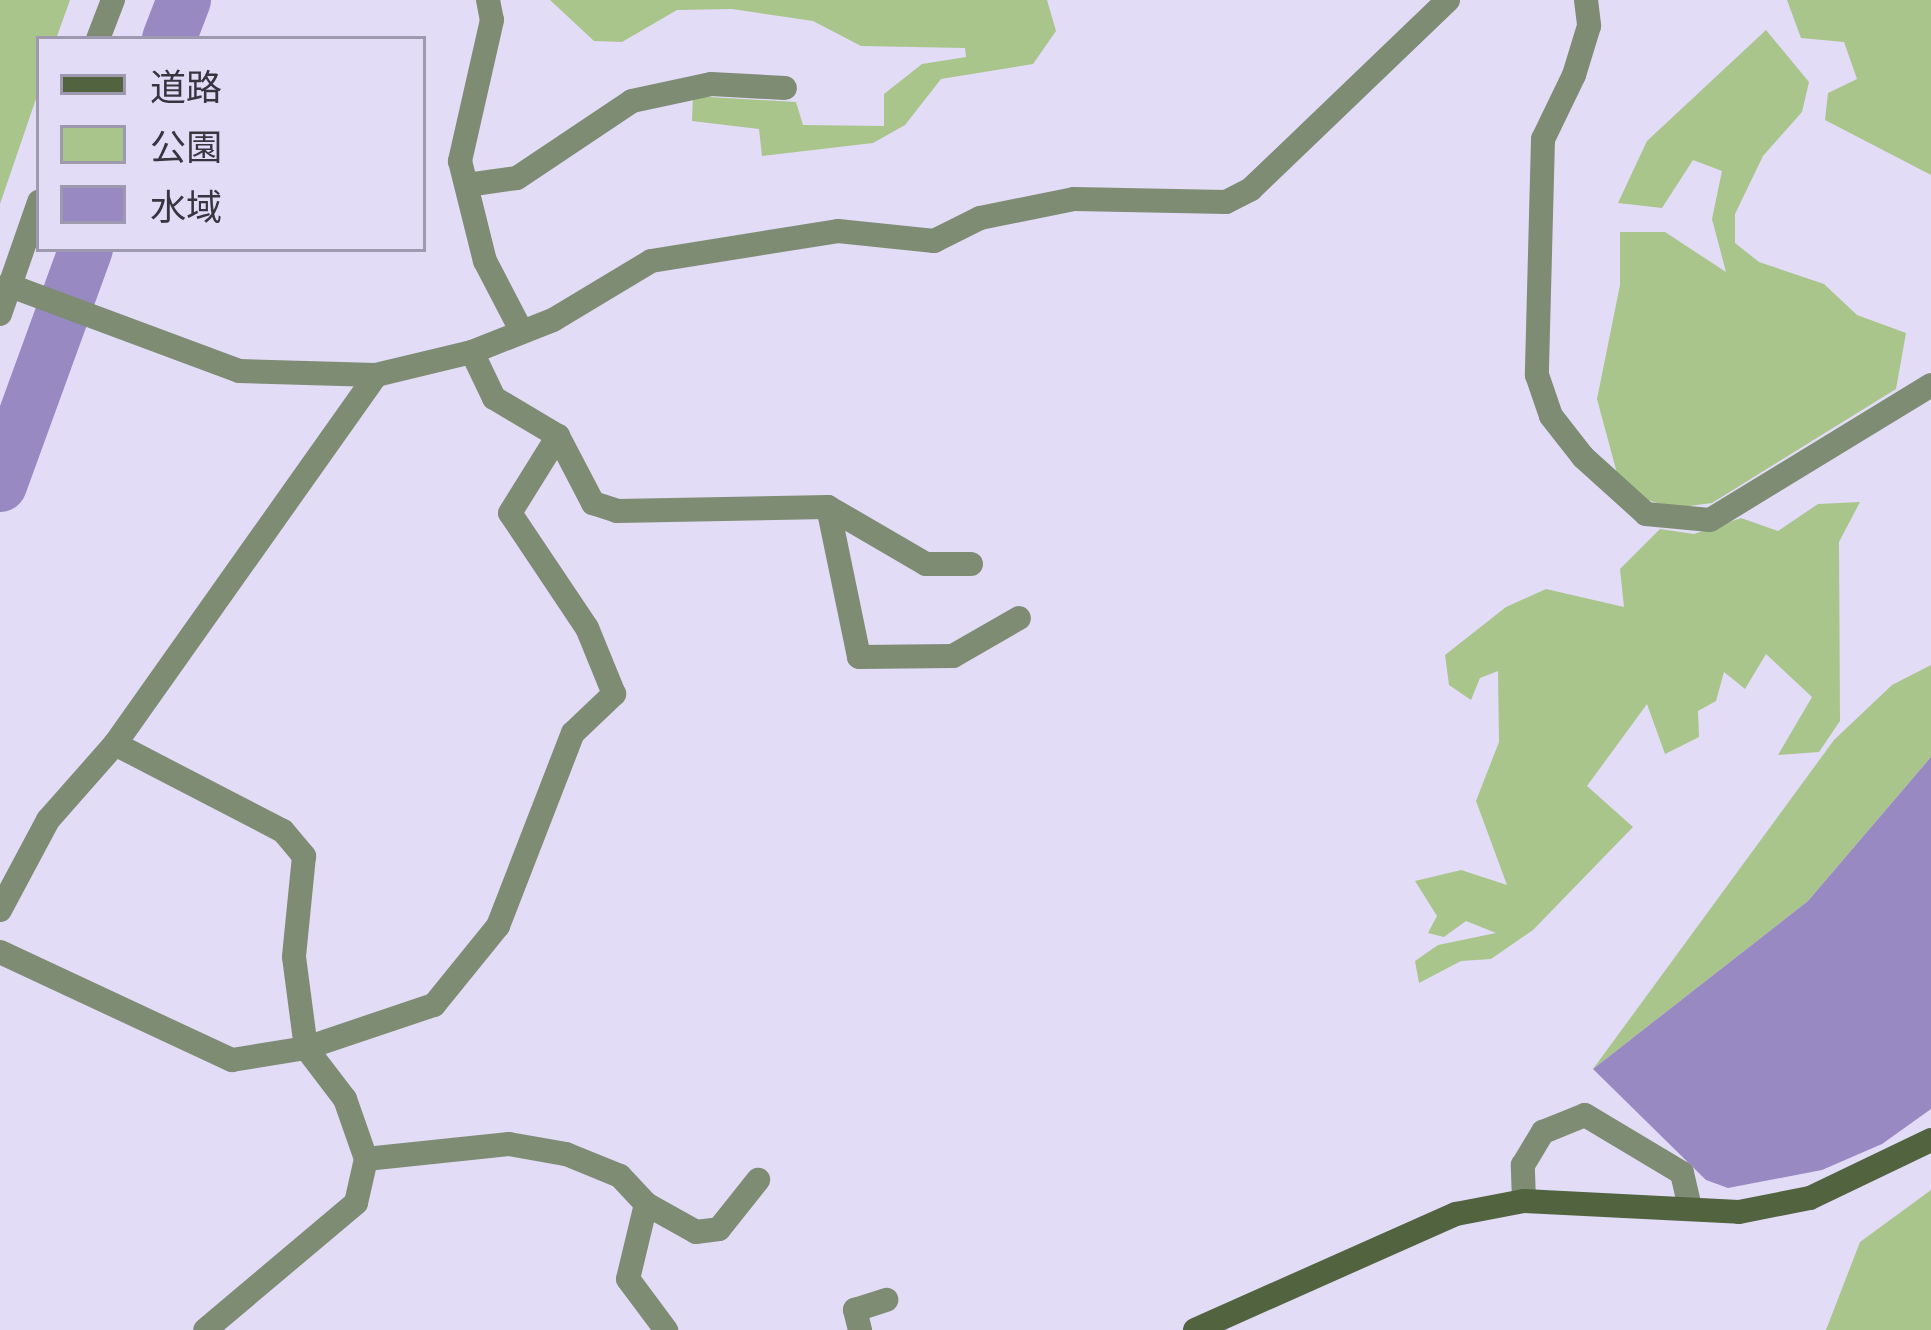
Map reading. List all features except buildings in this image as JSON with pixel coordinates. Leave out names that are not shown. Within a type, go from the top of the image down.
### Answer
[{"type":"main road","points":[[1195,1330],[1396,1236],[1524,1201],[1739,1212],[1810,1198],[1931,1140]]},
{"type":"street","points":[[99,36],[113,0]]},
{"type":"street","points":[[488,0],[492,20],[460,161],[485,261],[522,332]]},
{"type":"street","points":[[8,285],[239,371],[328,380],[376,375],[472,352],[522,332],[651,261],[838,231],[934,241],[980,218],[1074,199],[1226,202],[1251,189],[1448,0]]},
{"type":"street","points":[[1586,0],[1589,26],[1574,76],[1543,139],[1537,375],[1551,416],[1583,457],[1646,514],[1710,520],[1931,385]]},
{"type":"street","points":[[467,185],[517,178],[632,101],[711,84],[785,88]]},
{"type":"street","points":[[0,314],[36,210]]},
{"type":"street","points":[[472,352],[494,398],[558,436],[593,503],[617,511],[828,507],[926,564],[971,564]]},
{"type":"street","points":[[0,910],[48,820],[115,744],[376,375]]},
{"type":"street","points":[[0,952],[232,1060],[306,1048],[434,1005],[497,926],[573,733],[614,694],[587,628],[510,513],[558,436]]},
{"type":"street","points":[[828,507],[859,657],[953,656],[1019,619]]},
{"type":"street","points":[[115,744],[283,830],[304,856],[294,957],[306,1048],[345,1099],[365,1159],[356,1203],[205,1330]]},
{"type":"street","points":[[1524,1201],[1522,1165],[1543,1132],[1585,1115],[1682,1173],[1690,1209]]},
{"type":"street","points":[[365,1159],[508,1144],[566,1154],[620,1176],[646,1204],[696,1232],[719,1229],[758,1180]]},
{"type":"street","points":[[646,1204],[628,1279],[666,1330]]},
{"type":"street","points":[[860,1330],[855,1310],[886,1300]]},
{"type":"green space","points":[[0,0],[70,0],[57,36],[36,36],[36,99],[0,204]]},
{"type":"green space","points":[[550,0],[1047,0],[1056,31],[1033,64],[941,79],[905,125],[873,143],[762,156],[759,129],[692,121],[693,96],[796,102],[803,125],[884,126],[884,94],[922,64],[966,57],[965,48],[861,46],[813,21],[732,9],[677,10],[622,42],[594,41]]},
{"type":"green space","points":[[1787,0],[1931,0],[1931,175],[1825,120],[1828,93],[1857,79],[1844,42],[1801,38]]},
{"type":"green space","points":[[1766,30],[1809,82],[1802,112],[1763,156],[1735,214],[1735,243],[1759,262],[1824,284],[1857,315],[1906,333],[1896,389],[1712,503],[1674,508],[1638,497],[1618,477],[1597,399],[1620,285],[1620,232],[1665,232],[1726,272],[1712,219],[1722,171],[1693,160],[1662,208],[1618,203],[1647,141]]},
{"type":"green space","points":[[1860,502],[1839,542],[1840,721],[1819,752],[1778,755],[1812,697],[1766,654],[1745,689],[1724,672],[1716,701],[1698,711],[1699,737],[1665,754],[1647,704],[1587,786],[1633,827],[1533,930],[1491,959],[1461,961],[1419,983],[1415,961],[1438,945],[1496,933],[1466,921],[1444,937],[1428,933],[1437,916],[1415,881],[1461,870],[1507,885],[1476,801],[1499,742],[1498,671],[1480,678],[1471,700],[1449,685],[1445,655],[1506,607],[1546,589],[1624,607],[1620,569],[1660,529],[1694,534],[1741,518],[1778,531],[1818,504]]},
{"type":"green space","points":[[1931,665],[1931,757],[1808,901],[1593,1069],[1834,740],[1892,685]]},
{"type":"green space","points":[[1931,1190],[1931,1330],[1826,1330],[1860,1242]]},
{"type":"water","points":[[1931,757],[1931,1109],[1882,1144],[1822,1170],[1728,1188],[1706,1180],[1593,1069],[1808,901]]},
{"type":"waterway","points":[[170,36],[184,0]]},
{"type":"waterway","points":[[0,485],[85,252]]}]
